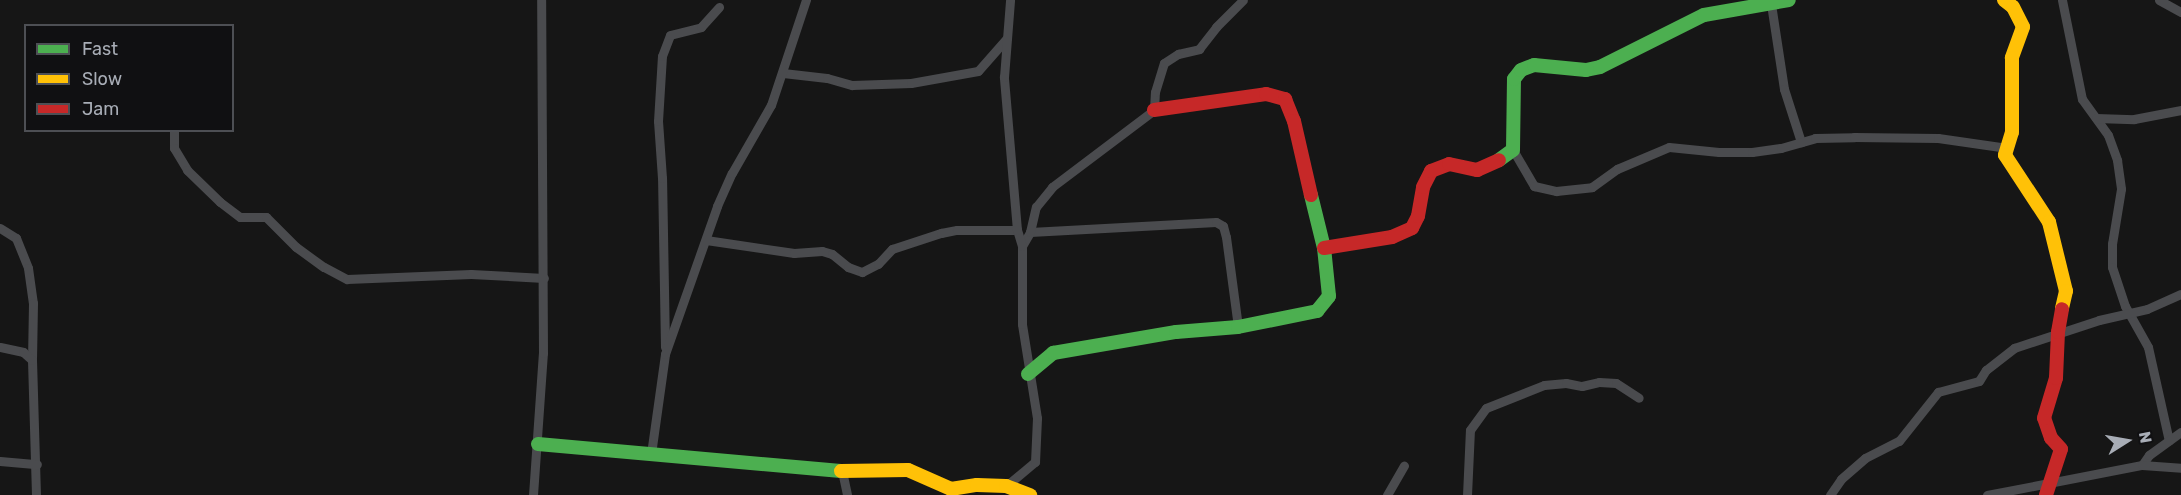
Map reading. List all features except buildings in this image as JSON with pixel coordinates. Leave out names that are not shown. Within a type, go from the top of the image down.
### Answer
[{"type":"street","points":[[533,495],[538,444],[543,278],[541,0]]},
{"type":"street","points":[[665,354],[725,189],[771,105],[806,0]]},
{"type":"street","points":[[1001,489],[1035,462],[1037,418],[1028,374],[1022,324],[1022,246],[1017,230],[1004,77],[1010,0]]},
{"type":"street","points":[[1154,110],[1155,92],[1164,63],[1178,54],[1199,49],[1216,27],[1243,0]]},
{"type":"street","points":[[1789,0],[1704,15],[1600,67],[1586,70],[1534,65],[1521,70],[1514,80],[1513,150],[1534,186],[1556,191],[1592,187],[1617,169],[1669,147],[1719,152],[1752,152],[1815,138],[1854,136],[1938,138],[2007,148]]},
{"type":"street","points":[[2004,0],[2013,7],[2023,27],[2012,58],[2012,132],[2005,155],[2049,222],[2066,291],[2058,332],[2056,378],[2044,418],[2051,438],[2061,449],[2047,489]]},
{"type":"street","points":[[2062,0],[2082,99],[2108,135],[2117,160],[2121,189],[2112,244],[2112,267],[2128,312],[2148,346],[2169,441]]},
{"type":"street","points":[[2159,0],[2181,12]]},
{"type":"street","points":[[1771,4],[1784,89],[1801,142]]},
{"type":"street","points":[[651,454],[665,354],[662,178],[658,121],[662,56],[670,36],[701,27],[719,7]]},
{"type":"street","points":[[783,73],[827,78],[852,85],[922,82],[978,70],[1007,38]]},
{"type":"street","points":[[1022,246],[1030,232],[1036,207],[1052,187],[1154,110],[1266,94],[1285,99],[1294,122],[1324,248],[1329,286],[1325,304],[1317,311],[1238,327],[1176,332],[1064,350],[1043,359],[1028,374]]},
{"type":"street","points":[[2096,118],[2134,119],[2181,110]]},
{"type":"street","points":[[174,132],[174,148],[187,170],[220,202],[240,217],[266,217],[296,247],[324,267],[347,279],[471,273],[543,278]]},
{"type":"street","points":[[1324,248],[1392,237],[1412,228],[1418,216],[1423,187],[1431,171],[1449,164],[1477,170],[1495,163],[1513,150]]},
{"type":"street","points":[[1030,232],[1216,222],[1223,226],[1226,237],[1238,327]]},
{"type":"street","points":[[0,228],[16,238],[28,268],[33,303],[32,360],[37,464],[36,495]]},
{"type":"street","points":[[706,240],[795,253],[822,250],[848,267],[862,272],[878,264],[892,249],[941,233],[957,230],[1017,230]]},
{"type":"street","points":[[1830,495],[1841,479],[1864,458],[1899,441],[1938,392],[1978,381],[1986,370],[2014,348],[2058,332],[2067,332],[2128,312],[2146,309],[2181,294]]},
{"type":"street","points":[[0,347],[23,352],[32,360]]},
{"type":"street","points":[[1467,495],[1470,430],[1486,408],[1544,385],[1566,382],[1582,386],[1599,382],[1616,383],[1639,398]]},
{"type":"street","points":[[2142,465],[2149,455],[2181,432]]},
{"type":"street","points":[[538,444],[842,471],[908,470],[951,489],[977,485],[1030,495]]},
{"type":"street","points":[[0,461],[37,464]]},
{"type":"street","points":[[1987,495],[2047,489],[2142,465],[2181,468]]},
{"type":"street","points":[[1387,495],[1404,466]]},
{"type":"street","points":[[842,471],[847,495]]},
{"type":"traffic: fast","points":[[1499,160],[1513,150],[1514,79],[1521,70],[1534,65],[1586,70],[1600,67],[1704,15],[1789,0]]},
{"type":"traffic: fast","points":[[1028,374],[1053,353],[1176,332],[1238,327],[1317,311],[1329,296],[1324,248],[1311,195]]},
{"type":"traffic: fast","points":[[538,444],[841,471]]},
{"type":"traffic: slow","points":[[2004,0],[2013,7],[2023,27],[2012,58],[2012,132],[2005,155],[2049,222],[2066,291],[2062,309]]},
{"type":"traffic: slow","points":[[841,471],[908,470],[951,489],[977,485],[1006,486],[1030,495]]},
{"type":"traffic: jam","points":[[1154,110],[1266,94],[1285,99],[1294,121],[1311,195]]},
{"type":"traffic: jam","points":[[1324,248],[1392,237],[1412,228],[1418,216],[1423,187],[1431,171],[1449,164],[1477,170],[1499,160]]},
{"type":"traffic: jam","points":[[2046,495],[2061,449],[2051,438],[2044,418],[2056,378],[2058,332],[2062,309]]}]
